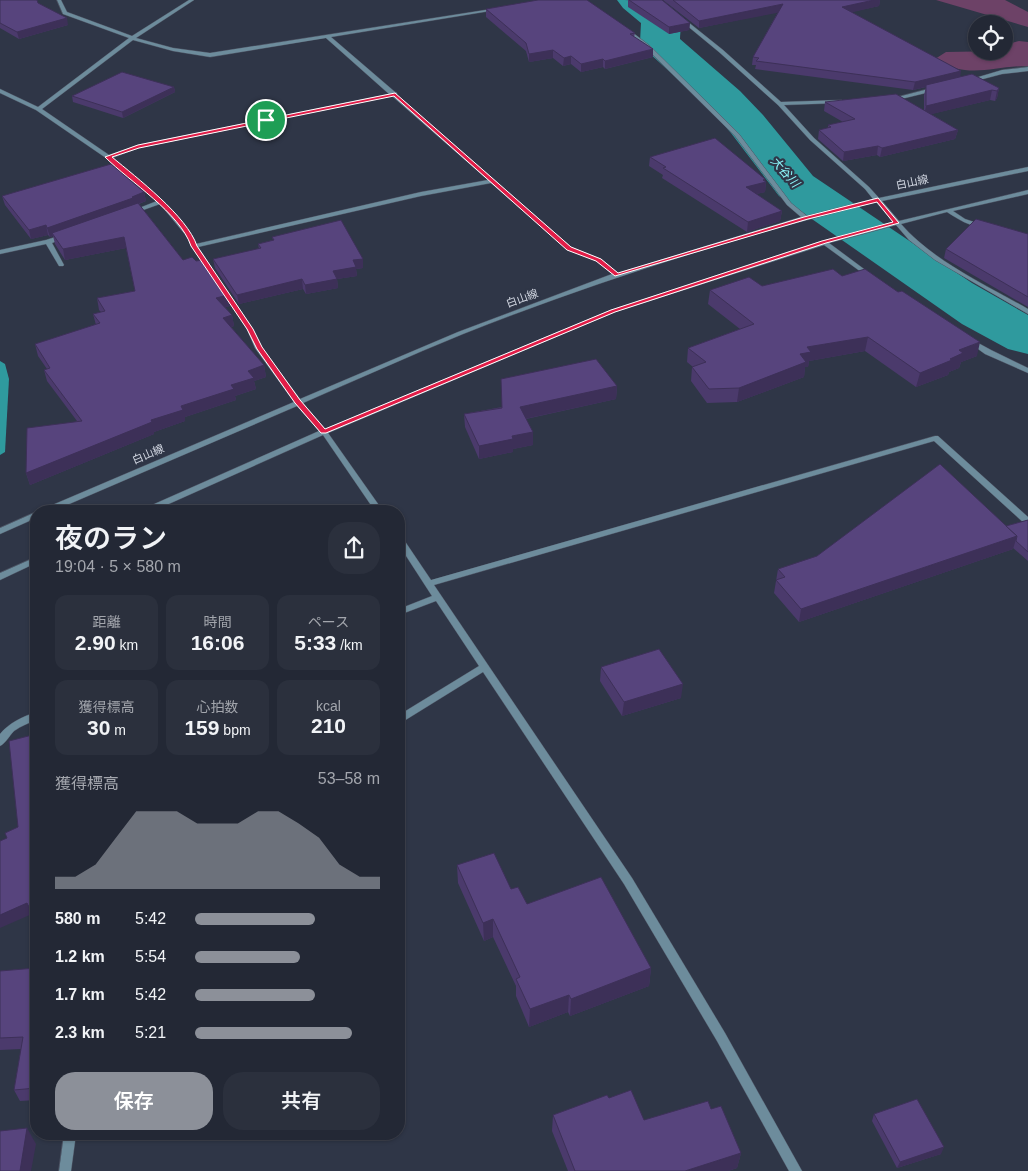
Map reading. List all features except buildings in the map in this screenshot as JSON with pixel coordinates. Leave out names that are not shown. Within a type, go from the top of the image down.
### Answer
[{"type":"street","points":[[59,0],[65,13],[132,38],[187,54],[210,55],[504,8]]},
{"type":"street","points":[[38,109],[132,38],[192,0]]},
{"type":"street","points":[[678,17],[721,51],[780,104],[812,139],[878,200],[911,239],[937,260],[1028,312]]},
{"type":"street","points":[[618,24],[648,47],[737,135],[789,204],[810,217]]},
{"type":"street","points":[[328,37],[569,248],[598,260],[617,275]]},
{"type":"street","points":[[957,84],[1002,72],[1028,69]]},
{"type":"street","points":[[888,100],[939,88]]},
{"type":"street","points":[[0,91],[38,109],[108,157],[161,202],[191,238],[194,246],[214,276]]},
{"type":"street","points":[[108,157],[138,147],[395,94]]},
{"type":"street","points":[[780,104],[849,101]]},
{"type":"street","name":"白山線","points":[[60,505],[460,333],[617,275],[810,217],[878,200],[1028,170]]},
{"type":"street","points":[[194,246],[421,194],[492,181]]},
{"type":"street","points":[[160,505],[324,432],[613,311],[824,242],[948,210],[1028,192]]},
{"type":"street","points":[[126,214],[161,202]]},
{"type":"street","points":[[948,210],[963,220],[986,228]]},
{"type":"street","points":[[0,252],[48,242],[74,233]]},
{"type":"street","points":[[48,242],[61,265]]},
{"type":"street","points":[[824,242],[879,282]]},
{"type":"street","points":[[220,284],[250,329],[259,348],[298,402],[324,432],[375,505]]},
{"type":"street","points":[[965,338],[988,352],[1028,371]]},
{"type":"street","points":[[429,583],[935,438],[1028,522]]},
{"type":"street","points":[[0,531],[30,518]]},
{"type":"street","points":[[405,548],[628,881],[721,1037],[796,1171]]},
{"type":"street","points":[[0,577],[30,563]]},
{"type":"street","points":[[405,610],[438,597]]},
{"type":"street","points":[[405,716],[484,667]]},
{"type":"street","points":[[0,742],[3,735],[30,719]]},
{"type":"street","points":[[65,1171],[69,1140]]},
{"type":"shaded area","points":[[936,0],[1005,0],[1028,12],[1028,27],[1013,23],[1013,15],[987,15]]},
{"type":"shaded area","points":[[1028,42],[1028,66],[969,70],[958,69],[935,59],[946,52],[968,52],[968,60],[1013,60],[1013,43]]},
{"type":"waterway","name":"大谷川","points":[[636,0],[661,19],[660,42],[725,100],[747,124],[796,186],[953,294],[981,312],[1028,337]]},
{"type":"waterway","points":[[0,364],[4,379],[0,452]]},
{"type":"route","points":[[395,94],[569,248],[598,260],[617,275],[806,218],[878,200],[896,223],[824,242],[613,311],[324,432],[298,402],[259,348],[250,329],[194,246],[191,238],[161,202],[108,157],[138,147],[266,120],[395,94]]}]
